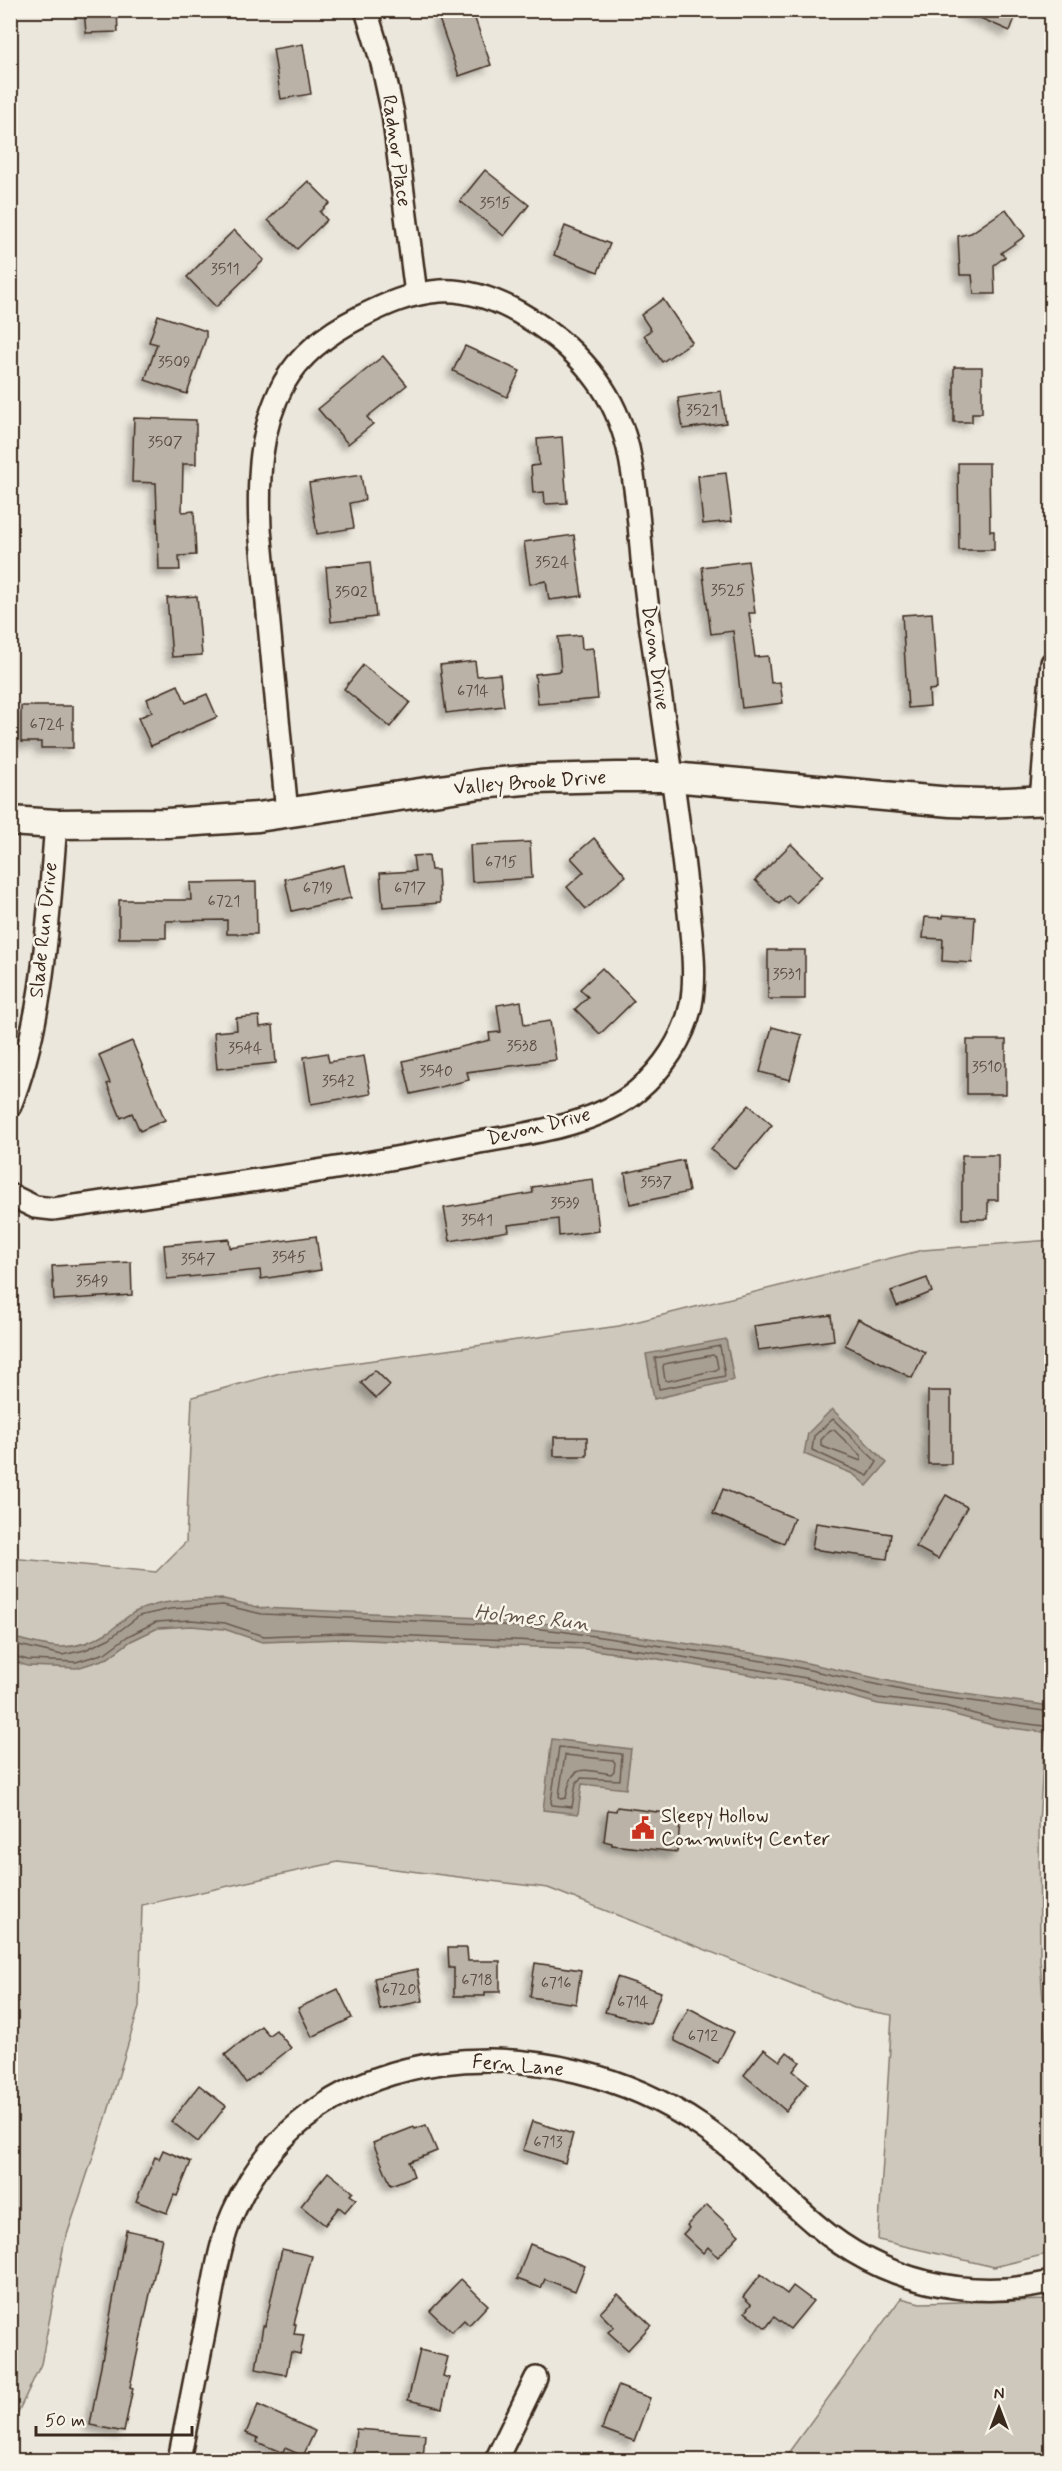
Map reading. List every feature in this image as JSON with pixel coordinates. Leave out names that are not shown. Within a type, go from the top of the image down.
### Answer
[{"type":"street","name":"Radnor Place","points":[[366,10],[382,63],[393,114],[416,294]]},
{"type":"street","name":"Devon Drive","points":[[10,1196],[35,1207],[52,1209],[382,1162],[579,1120],[621,1103],[640,1088],[675,1047],[692,1003],[692,946],[634,480],[627,442],[613,406],[600,383],[578,357],[554,335],[527,318],[494,302],[458,292],[416,294],[394,300],[336,329],[319,342],[295,367],[284,383],[270,415],[261,449],[258,482],[260,529],[287,813]]},
{"type":"street","points":[[1046,801],[1052,663]]},
{"type":"street","name":"Valley Brook Drive","points":[[10,821],[56,824],[166,823],[287,813],[480,784],[535,779],[672,777],[951,802],[1046,801]]},
{"type":"street","name":"Slade Run Drive","points":[[10,1106],[28,1044],[36,1006],[46,933],[56,824]]},
{"type":"street","name":"Fern Lane","points":[[179,2460],[220,2250],[233,2214],[250,2180],[279,2143],[324,2104],[355,2086],[387,2073],[420,2066],[463,2061],[507,2061],[576,2071],[616,2083],[661,2102],[701,2125],[740,2156],[838,2243],[868,2261],[898,2274],[931,2284],[966,2289],[1002,2290],[1052,2282]]},
{"type":"street","points":[[496,2460],[536,2378]]},
{"type":"shaded area","points":[[1051,1240],[1052,1636],[1039,1822],[1040,1959],[1046,2042],[1052,2044],[1051,2253],[994,2267],[878,2240],[892,2015],[854,2008],[548,1888],[338,1862],[142,1905],[139,2007],[107,2115],[64,2244],[41,2364],[11,2427],[11,1558],[156,1572],[186,1542],[192,1397],[280,1373],[619,1326],[923,1250]]},
{"type":"shaded area","points":[[901,2298],[920,2303],[1051,2300],[1051,2460],[783,2460]]},
{"type":"water","points":[[726,1339],[734,1380],[654,1399],[646,1354]]},
{"type":"water","points":[[832,1409],[887,1463],[867,1486],[853,1474],[804,1454],[808,1433]]},
{"type":"water","points":[[224,1599],[262,1608],[503,1619],[560,1625],[784,1658],[921,1688],[1051,1706],[1051,1733],[996,1726],[944,1712],[878,1704],[805,1684],[585,1649],[342,1639],[262,1642],[224,1629],[191,1626],[158,1628],[131,1641],[108,1658],[77,1668],[27,1666],[11,1660],[11,1637],[48,1646],[83,1644],[112,1630],[133,1613],[147,1607],[180,1601]]},
{"type":"water","points":[[552,1739],[631,1749],[626,1789],[582,1784],[578,1814],[543,1810]]},
{"type":"building","points":[[84,10],[117,10],[118,32],[86,33]]},
{"type":"building","points":[[453,10],[472,10],[491,65],[459,76],[438,16]]},
{"type":"building","points":[[962,10],[1018,10],[1010,31]]},
{"type":"building","points":[[303,44],[311,94],[281,99],[273,49]]},
{"type":"building","points":[[485,170],[529,205],[504,236],[460,201]]},
{"type":"building","points":[[308,181],[330,203],[320,212],[327,220],[297,249],[268,220]]},
{"type":"building","points":[[1006,209],[1025,236],[1001,253],[1005,257],[994,265],[995,294],[974,294],[972,275],[960,275],[958,236],[971,233]]},
{"type":"building","points":[[565,226],[610,244],[598,272],[554,255]]},
{"type":"building","points":[[234,230],[264,260],[216,307],[187,277]]},
{"type":"building","points":[[663,299],[692,342],[662,362],[644,335],[651,330],[641,315]]},
{"type":"building","points":[[158,315],[206,331],[206,338],[187,394],[145,380],[157,344],[149,342]]},
{"type":"building","points":[[465,346],[520,371],[507,397],[453,371]]},
{"type":"building","points":[[383,356],[407,385],[367,417],[373,424],[348,444],[318,409]]},
{"type":"building","points":[[954,367],[982,367],[982,413],[972,413],[972,422],[954,422]]},
{"type":"building","points":[[721,391],[726,423],[683,429],[678,398]]},
{"type":"building","points":[[134,418],[196,420],[196,464],[183,464],[182,512],[194,511],[196,555],[179,556],[180,570],[159,570],[156,483],[132,482]]},
{"type":"building","points":[[562,437],[567,503],[545,504],[544,492],[533,493],[531,466],[539,465],[537,439]]},
{"type":"building","points":[[958,463],[989,463],[990,531],[994,531],[994,550],[959,550]]},
{"type":"building","points":[[726,473],[732,521],[703,524],[698,476]]},
{"type":"building","points":[[361,475],[365,500],[350,503],[354,528],[317,534],[309,483]]},
{"type":"building","points":[[574,535],[582,596],[549,600],[546,581],[530,584],[524,542]]},
{"type":"building","points":[[748,561],[755,613],[749,613],[755,657],[768,656],[771,683],[780,682],[783,703],[742,708],[733,631],[711,634],[702,567]]},
{"type":"building","points":[[370,562],[376,617],[331,622],[326,567]]},
{"type":"building","points":[[197,596],[202,655],[172,657],[167,598]]},
{"type":"building","points":[[932,613],[937,689],[929,690],[930,706],[908,708],[902,615]]},
{"type":"building","points":[[581,635],[582,649],[593,648],[598,699],[538,704],[535,674],[561,671],[558,637]]},
{"type":"building","points":[[475,661],[477,676],[500,674],[504,706],[446,713],[440,665]]},
{"type":"building","points":[[363,665],[410,702],[390,727],[344,689]]},
{"type":"building","points":[[178,685],[186,703],[207,694],[217,717],[151,746],[138,718],[152,712],[147,699]]},
{"type":"building","points":[[21,706],[73,706],[73,748],[41,748],[41,742],[21,742]]},
{"type":"building","points":[[594,838],[626,876],[586,909],[567,887],[584,872],[571,858]]},
{"type":"building","points":[[530,842],[532,878],[472,882],[470,845]]},
{"type":"building","points":[[791,844],[823,876],[796,903],[788,895],[779,904],[755,880]]},
{"type":"building","points":[[429,855],[431,870],[438,870],[440,903],[383,907],[380,873],[415,871],[413,856]]},
{"type":"building","points":[[344,865],[351,898],[292,911],[285,879]]},
{"type":"building","points":[[256,882],[257,934],[227,934],[227,920],[166,921],[166,938],[119,938],[119,900],[191,900],[190,883]]},
{"type":"building","points":[[943,915],[975,917],[972,963],[942,961],[943,939],[923,938],[925,917],[943,918]]},
{"type":"building","points":[[768,950],[805,950],[805,999],[768,999]]},
{"type":"building","points":[[602,968],[634,1001],[600,1034],[575,1009],[588,997],[580,989]]},
{"type":"building","points":[[521,1001],[524,1025],[550,1021],[556,1060],[467,1072],[469,1080],[411,1094],[403,1061],[490,1040],[489,1033],[501,1032],[497,1005]]},
{"type":"building","points":[[259,1016],[260,1027],[273,1025],[276,1063],[217,1069],[214,1032],[237,1030],[236,1018]]},
{"type":"building","points":[[772,1027],[802,1035],[790,1080],[760,1072]]},
{"type":"building","points":[[967,1040],[1006,1040],[1006,1094],[967,1094]]},
{"type":"building","points":[[132,1041],[165,1120],[140,1131],[132,1113],[121,1118],[107,1084],[110,1083],[99,1055]]},
{"type":"building","points":[[327,1053],[329,1062],[364,1056],[371,1094],[311,1104],[304,1057]]},
{"type":"building","points":[[749,1105],[772,1125],[735,1169],[711,1149]]},
{"type":"building","points":[[962,1155],[998,1155],[998,1200],[988,1200],[988,1219],[962,1219]]},
{"type":"building","points":[[683,1160],[689,1192],[630,1204],[625,1173]]},
{"type":"building","points":[[593,1179],[599,1231],[559,1236],[558,1219],[508,1225],[509,1231],[450,1241],[444,1208],[533,1193],[532,1187]]},
{"type":"building","points":[[316,1236],[321,1270],[261,1279],[260,1270],[167,1279],[164,1245],[229,1239],[230,1248]]},
{"type":"building","points":[[131,1262],[132,1295],[54,1300],[52,1266]]},
{"type":"building","points":[[927,1278],[932,1292],[897,1306],[891,1291]]},
{"type":"building","points":[[831,1315],[834,1340],[758,1350],[754,1326]]},
{"type":"building","points":[[858,1319],[925,1352],[912,1378],[845,1345]]},
{"type":"building","points":[[375,1370],[390,1385],[376,1398],[361,1383]]},
{"type":"building","points":[[928,1391],[951,1391],[951,1464],[928,1464]]},
{"type":"building","points":[[554,1437],[587,1437],[587,1456],[554,1456]]},
{"type":"building","points":[[723,1489],[794,1518],[784,1543],[713,1514]]},
{"type":"building","points":[[946,1495],[967,1507],[938,1559],[916,1547]]},
{"type":"building","points":[[816,1523],[891,1534],[887,1559],[812,1549]]},
{"type":"building","name":"Sleepy Hollow Community Center","points":[[617,1807],[681,1815],[677,1852],[612,1845],[604,1841],[608,1810],[616,1811]]},
{"type":"building","points":[[448,1948],[467,1948],[468,1961],[500,1961],[500,1992],[485,1992],[485,1996],[454,1996],[454,1968],[449,1968]]},
{"type":"building","points":[[535,1963],[581,1970],[576,2004],[530,1997]]},
{"type":"building","points":[[417,1969],[423,2001],[380,2010],[374,1978]]},
{"type":"building","points":[[617,1977],[661,1992],[650,2024],[605,2012]]},
{"type":"building","points":[[338,1989],[352,2018],[312,2037],[298,2008]]},
{"type":"building","points":[[689,2008],[734,2032],[718,2063],[675,2041],[675,2034]]},
{"type":"building","points":[[261,2026],[269,2035],[276,2030],[291,2048],[246,2083],[225,2055]]},
{"type":"building","points":[[764,2049],[780,2061],[787,2052],[800,2062],[793,2071],[808,2083],[786,2111],[744,2075]]},
{"type":"building","points":[[199,2085],[226,2106],[198,2142],[171,2121]]},
{"type":"building","points":[[532,2121],[573,2134],[565,2163],[523,2150]]},
{"type":"building","points":[[426,2125],[437,2151],[409,2162],[414,2176],[391,2185],[373,2143],[414,2127],[415,2129]]},
{"type":"building","points":[[163,2150],[191,2162],[177,2196],[174,2195],[167,2213],[136,2201],[155,2157],[159,2159]]},
{"type":"building","points":[[328,2172],[353,2192],[350,2195],[356,2199],[345,2212],[339,2207],[325,2225],[301,2206]]},
{"type":"building","points":[[707,2205],[739,2235],[718,2257],[708,2247],[703,2253],[683,2234],[689,2228],[687,2225]]},
{"type":"building","points":[[126,2230],[162,2238],[130,2387],[133,2388],[124,2432],[90,2425]]},
{"type":"building","points":[[530,2244],[585,2266],[575,2291],[545,2279],[541,2288],[517,2279]]},
{"type":"building","points":[[282,2249],[312,2256],[294,2324],[296,2324],[294,2334],[304,2335],[300,2354],[291,2352],[286,2375],[256,2369],[263,2326],[265,2326]]},
{"type":"building","points":[[761,2274],[787,2294],[793,2286],[813,2301],[790,2329],[774,2317],[766,2328],[745,2312],[751,2304],[743,2297]]},
{"type":"building","points":[[461,2279],[488,2305],[469,2325],[464,2320],[452,2332],[430,2311]]},
{"type":"building","points":[[618,2294],[651,2325],[628,2350],[608,2332],[614,2327],[600,2313]]},
{"type":"building","points":[[420,2350],[448,2357],[443,2376],[449,2378],[442,2408],[408,2400]]},
{"type":"building","points":[[618,2386],[650,2398],[634,2441],[602,2429]]},
{"type":"building","points":[[258,2405],[315,2431],[303,2456],[285,2448],[283,2453],[257,2442],[258,2438],[246,2433]]},
{"type":"building","points":[[356,2429],[425,2434],[423,2460],[380,2457],[380,2460],[353,2460]]},
{"type":"place","name":"Sleepy Hollow Community Center","points":[[643,1828]]},
{"type":"water label","name":"Holmes Run","points":[[532,1618]]}]
